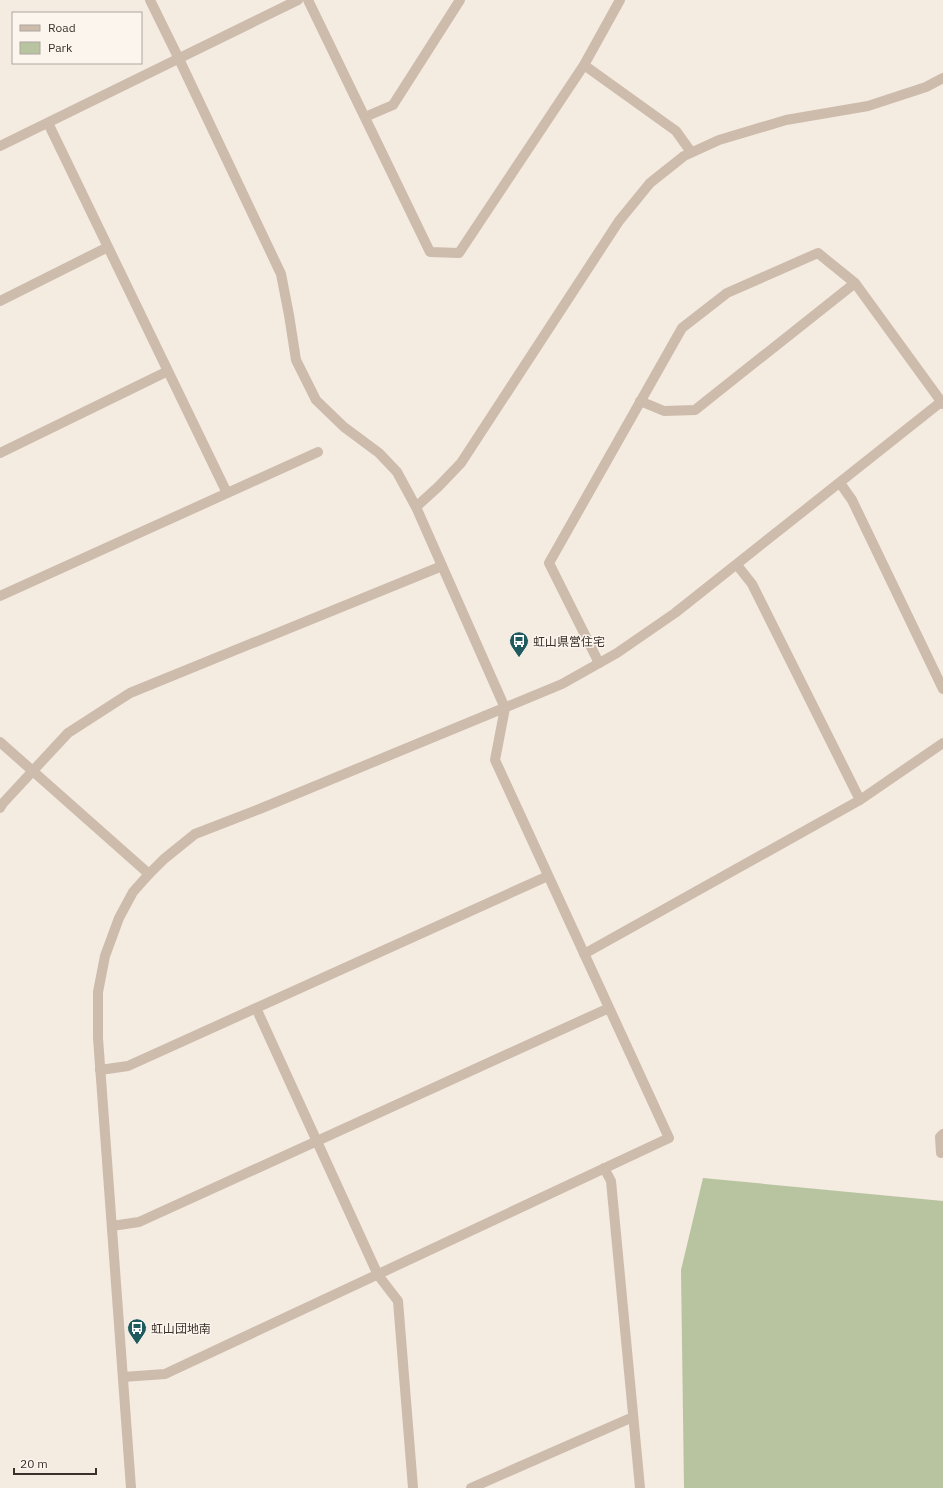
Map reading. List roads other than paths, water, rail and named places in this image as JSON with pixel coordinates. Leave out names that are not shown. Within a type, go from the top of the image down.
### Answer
[{"type":"street","points":[[123,1377],[164,1374],[669,1138],[495,760],[505,708],[416,507],[397,472],[379,453],[344,427],[316,400],[296,360],[281,274],[150,0]]},
{"type":"street","points":[[0,146],[298,0]]},
{"type":"street","points":[[308,0],[430,252],[459,253],[584,65],[620,0]]},
{"type":"street","points":[[365,117],[393,105],[460,0]]},
{"type":"street","points":[[584,65],[676,131],[691,152]]},
{"type":"street","points":[[416,507],[438,488],[461,463],[619,221],[650,183],[684,156],[719,140],[786,120],[868,106],[926,87],[943,78]]},
{"type":"street","points":[[48,123],[227,493]]},
{"type":"street","points":[[0,300],[108,247]]},
{"type":"street","points":[[131,1488],[100,1070],[98,992],[105,956],[119,918],[133,892],[148,874],[164,859],[195,834],[562,684],[617,653],[675,614],[942,402],[855,283],[818,253],[727,293],[682,328],[549,563],[599,663]]},
{"type":"street","points":[[640,401],[664,411],[695,410],[855,283]]},
{"type":"street","points":[[0,453],[168,371]]},
{"type":"street","points":[[0,596],[318,452]]},
{"type":"street","points":[[840,483],[852,500],[943,689]]},
{"type":"street","points":[[737,565],[752,584],[860,800]]},
{"type":"street","points":[[0,808],[68,733],[130,693],[442,566]]},
{"type":"street","points":[[0,742],[148,874]]},
{"type":"street","points":[[584,954],[860,800],[943,743]]},
{"type":"street","points":[[100,1070],[128,1066],[548,876]]},
{"type":"street","points":[[256,1008],[378,1274],[398,1301],[413,1488]]},
{"type":"street","points":[[112,1226],[139,1222],[609,1008]]},
{"type":"street","points":[[942,1153],[940,1137],[943,1134]]},
{"type":"street","points":[[604,1168],[611,1182],[640,1488]]},
{"type":"street","points":[[471,1488],[633,1417]]},
{"type":"place","name":"虹山県営住宅","points":[[519,658]]},
{"type":"place","name":"虹山団地南","points":[[137,1345]]}]
